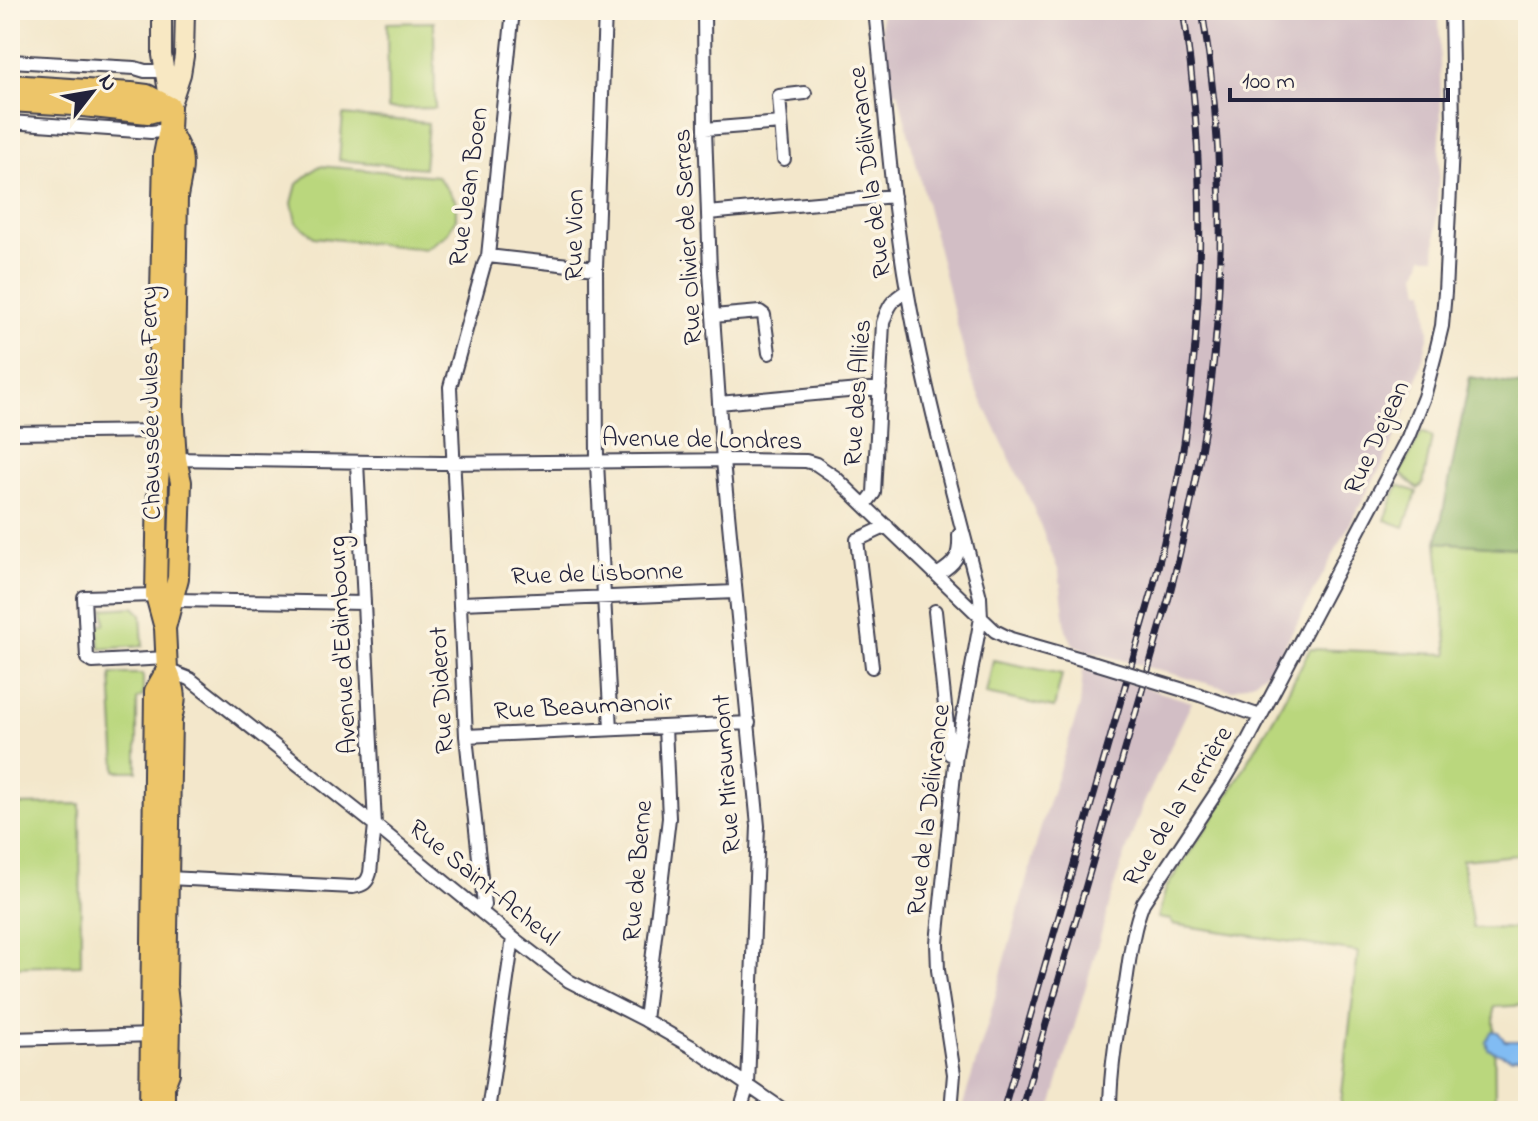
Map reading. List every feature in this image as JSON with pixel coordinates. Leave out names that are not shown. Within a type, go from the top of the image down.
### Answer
[{"type":"main road","points":[[162,10],[162,46],[170,107]]},
{"type":"main road","points":[[170,107],[184,56],[185,10]]},
{"type":"main road","points":[[10,85],[147,95],[170,107]]},
{"type":"main road","points":[[10,101],[148,113],[170,107]]},
{"type":"main road","name":"Chaussée Jules Ferry","points":[[150,1111],[160,1035],[155,691],[167,664],[158,482],[168,459],[164,155],[170,107]]},
{"type":"main road","points":[[164,1111],[164,1086],[169,1073],[160,1035],[170,1021],[166,985],[171,719],[176,697],[167,664]]},
{"type":"street","name":"Rue Jean Boen","points":[[454,463],[450,387],[488,256],[513,10]]},
{"type":"street","name":"Rue Vion","points":[[605,10],[596,268],[597,462],[611,729]]},
{"type":"street","name":"Rue Olivier de Serres","points":[[704,10],[708,213],[723,461]]},
{"type":"street","name":"Rue de la Délivrance","points":[[875,10],[907,291],[926,383],[980,597],[981,618],[956,754],[937,943],[938,970],[954,1074],[951,1111]]},
{"type":"street","name":"Rue Dejean","points":[[1260,716],[1408,437],[1424,397],[1442,326],[1445,292],[1453,127],[1451,10]]},
{"type":"street","points":[[10,61],[165,71]]},
{"type":"street","points":[[784,159],[779,96],[805,93]]},
{"type":"street","points":[[10,122],[138,132],[169,130]]},
{"type":"street","points":[[705,129],[781,123]]},
{"type":"street","points":[[708,213],[894,196]]},
{"type":"street","points":[[488,256],[596,268]]},
{"type":"street","name":"Rue des Alliés","points":[[865,505],[874,493],[883,323],[888,307],[907,291]]},
{"type":"street","points":[[713,316],[760,312],[764,315],[769,353]]},
{"type":"street","points":[[719,403],[880,388]]},
{"type":"street","points":[[10,433],[166,431]]},
{"type":"street","name":"Avenue de Londres","points":[[168,459],[454,463],[797,460],[816,464],[835,477],[995,631],[1011,639],[1260,716]]},
{"type":"street","name":"Rue Miraumont","points":[[723,461],[758,826],[748,1085],[740,1111]]},
{"type":"street","name":"Avenue d'Edimbourg","points":[[168,878],[353,887],[363,885],[370,873],[375,825],[357,462]]},
{"type":"street","name":"Rue Diderot","points":[[454,463],[466,736],[484,905],[482,913]]},
{"type":"street","name":"Rue de la Délivrance","points":[[938,574],[955,562],[959,550],[958,516]]},
{"type":"street","points":[[872,667],[857,540],[887,526]]},
{"type":"street","name":"Rue de Lisbonne","points":[[461,603],[735,592]]},
{"type":"street","points":[[69,597],[364,603]]},
{"type":"street","points":[[84,597],[87,658],[93,662],[167,664]]},
{"type":"street","points":[[935,611],[950,754],[956,754]]},
{"type":"street","name":"Rue Saint-Acheul","points":[[167,664],[190,679],[569,981],[692,1047],[785,1111]]},
{"type":"street","name":"Rue de la Terrière","points":[[1110,1111],[1117,1037],[1136,922],[1150,891],[1224,781],[1260,716]]},
{"type":"street","name":"Rue Beaumanoir","points":[[466,736],[749,723]]},
{"type":"street","name":"Rue de Berne","points":[[645,1020],[669,818],[665,727]]},
{"type":"street","points":[[488,1111],[513,938]]},
{"type":"street","points":[[10,1039],[160,1035]]},
{"type":"shaded area","points":[[880,10],[1439,10],[1441,118],[1435,257],[1423,257],[1417,274],[1420,290],[1425,290],[1429,334],[1414,392],[1387,455],[1273,667],[1254,681],[1232,690],[1084,650],[1073,644],[1066,630],[1059,572],[1030,500],[970,376],[898,92],[887,93]]},
{"type":"shaded area","points":[[1083,669],[1192,702],[1142,807],[1117,878],[1050,1111],[961,1111],[1042,823],[1080,705]]},
{"type":"green space","points":[[434,22],[435,108],[388,109],[387,23]]},
{"type":"green space","points":[[343,115],[428,123],[424,168],[339,160]]},
{"type":"green space","points":[[319,166],[437,176],[456,201],[456,219],[446,235],[425,249],[314,237],[296,222],[292,203],[297,184]]},
{"type":"green space","points":[[1470,377],[1528,387],[1528,549],[1437,542]]},
{"type":"green space","points":[[1422,432],[1432,437],[1423,484],[1418,489],[1400,473]]},
{"type":"green space","points":[[1398,485],[1417,492],[1404,527],[1385,520]]},
{"type":"green space","points":[[1437,542],[1528,549],[1528,854],[1462,860],[1473,928],[1528,929],[1528,1005],[1494,1007],[1495,1111],[1340,1111],[1358,952],[1172,924],[1171,920],[1158,918],[1166,888],[1229,794],[1310,649],[1448,654]]},
{"type":"green space","points":[[134,607],[141,614],[143,646],[100,649],[98,626],[105,624],[104,609]]},
{"type":"green space","points":[[993,660],[1062,674],[1054,708],[986,694]]},
{"type":"green space","points":[[111,674],[143,674],[143,696],[137,699],[137,771],[116,771]]},
{"type":"green space","points":[[80,804],[81,965],[10,967],[10,805]]},
{"type":"water","points":[[1492,1031],[1498,1032],[1505,1041],[1528,1041],[1528,1055],[1511,1058],[1488,1049],[1486,1041]]},
{"type":"railway","points":[[1003,1111],[1152,592],[1184,443],[1196,335],[1200,226],[1195,118],[1183,10]]},
{"type":"railway","points":[[1021,1111],[1169,597],[1202,445],[1215,346],[1220,250],[1218,153],[1202,10]]}]
